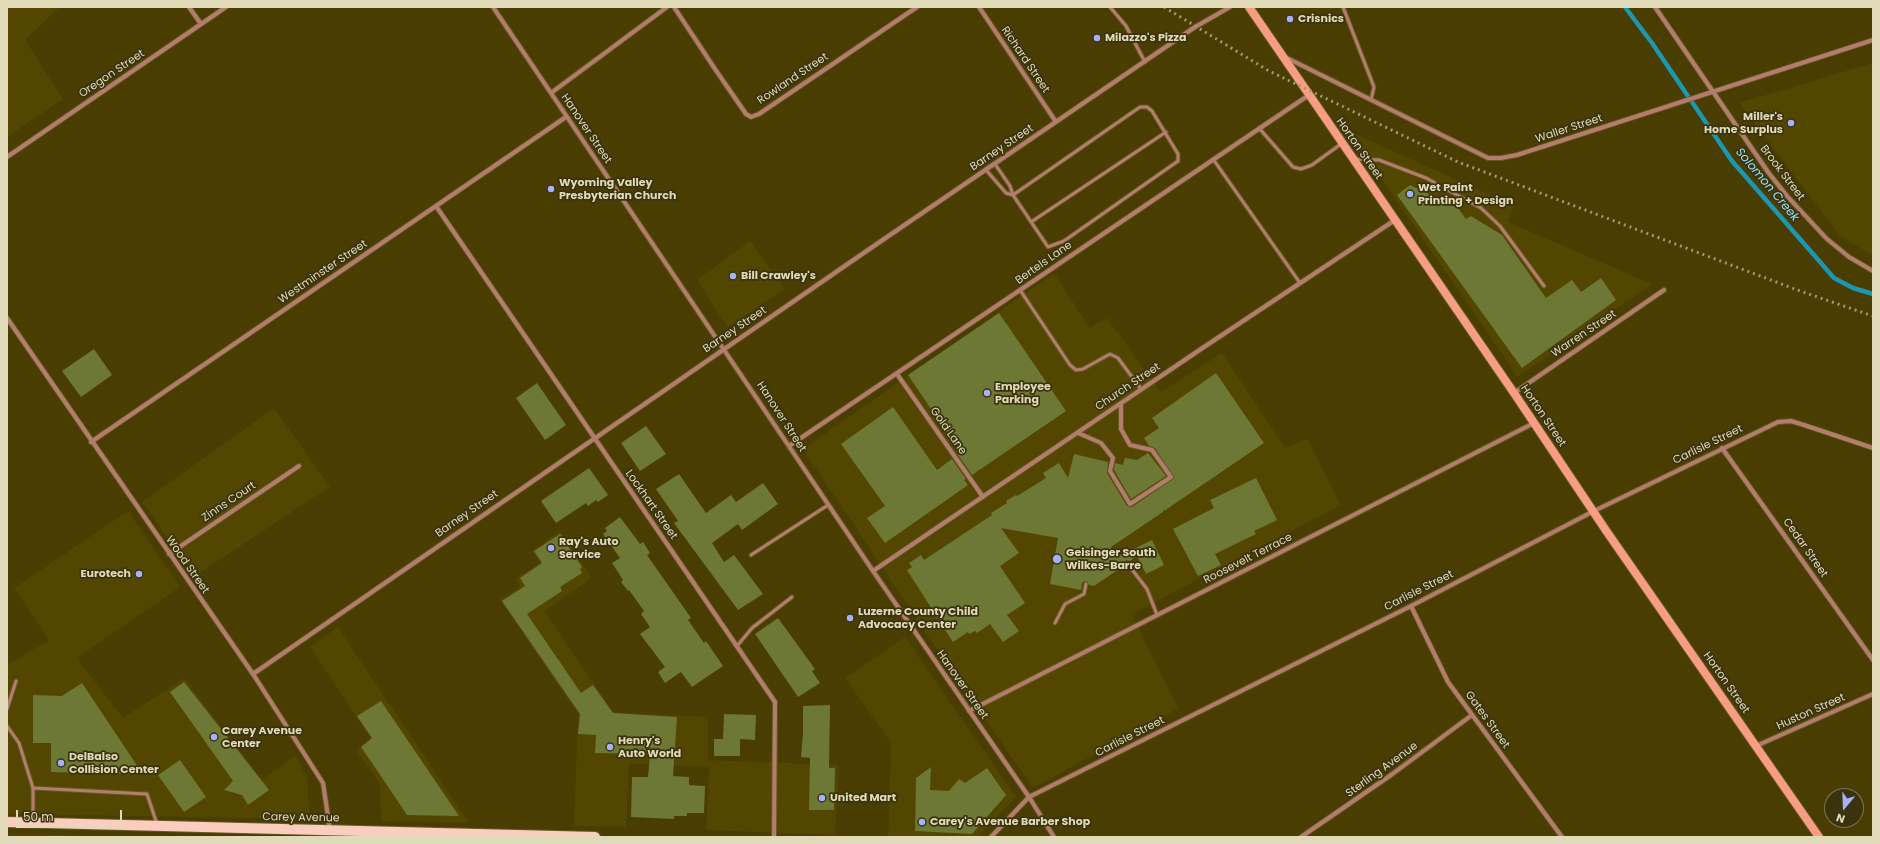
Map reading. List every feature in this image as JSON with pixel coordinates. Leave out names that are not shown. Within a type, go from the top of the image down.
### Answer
[{"type":"main road","name":"Horton Street","points":[[1249,7],[1819,837]]},
{"type":"main road","name":"Carey Avenue","points":[[7,822],[330,831],[376,834],[595,837]]},
{"type":"street","points":[[188,7],[201,24]]},
{"type":"street","name":"Oregon Street","points":[[7,157],[226,7]]},
{"type":"street","name":"Hanover Street","points":[[493,7],[566,117],[724,348],[828,505],[1029,797],[1054,837]]},
{"type":"street","points":[[551,93],[667,7]]},
{"type":"street","name":"Rowland Street","points":[[674,7],[714,70],[746,114],[751,117],[759,114],[917,7]]},
{"type":"street","name":"Richard Street","points":[[979,7],[1056,122]]},
{"type":"street","name":"Barney Street","points":[[253,674],[724,348],[1210,17],[1230,7]]},
{"type":"street","name":"Brook Street","points":[[1655,7],[1715,92],[1768,172],[1802,213],[1827,239],[1849,257],[1873,271]]},
{"type":"street","name":"Waller Street","points":[[1283,56],[1488,158],[1501,158],[1517,155],[1873,40]]},
{"type":"street","name":"Bertels Lane","points":[[789,446],[898,374],[1309,95]]},
{"type":"street","name":"Westminster Street","points":[[91,442],[566,117]]},
{"type":"street","name":"Lockhart Street","points":[[436,206],[593,438],[775,702],[774,837]]},
{"type":"street","name":"Church Street","points":[[873,571],[1395,220]]},
{"type":"street","name":"Warren Street","points":[[1514,393],[1664,290]]},
{"type":"street","name":"Wood Street","points":[[7,318],[91,442],[253,674],[323,783],[330,831]]},
{"type":"street","name":"Gold Lane","points":[[898,374],[983,497]]},
{"type":"street","points":[[1078,433],[1101,443],[1113,458],[1110,471],[1130,504],[1171,477],[1152,450],[1130,445],[1120,429],[1121,403]]},
{"type":"street","name":"Carlisle Street","points":[[991,837],[1029,797],[1412,606],[1594,511],[1778,422],[1791,421],[1873,448]]},
{"type":"street","name":"Roosevelt Terrace","points":[[969,711],[1534,422]]},
{"type":"street","name":"Cedar Street","points":[[1722,448],[1873,660]]},
{"type":"street","name":"Zinns Court","points":[[169,554],[299,466]]},
{"type":"street","name":"Gates Street","points":[[1412,606],[1448,682],[1562,837]]},
{"type":"street","name":"Huston Street","points":[[1756,746],[1873,694]]},
{"type":"street","name":"Sterling Avenue","points":[[1301,837],[1391,775],[1472,715]]},
{"type":"lane","points":[[1110,7],[1126,26],[1145,62]]},
{"type":"lane","points":[[1343,7],[1374,87],[1371,100]]},
{"type":"lane","points":[[995,164],[1010,186],[1012,195],[1048,247],[1064,242],[1178,161],[1178,154],[1152,111],[1147,107],[1140,107],[1012,195]]},
{"type":"lane","points":[[1260,128],[1293,167],[1301,169],[1312,165],[1342,143]]},
{"type":"lane","points":[[1031,222],[1166,132]]},
{"type":"lane","points":[[1213,159],[1300,283]]},
{"type":"lane","points":[[1353,159],[1379,160],[1426,178],[1481,208],[1500,226],[1544,286]]},
{"type":"lane","points":[[986,170],[1006,193],[1012,195]]},
{"type":"lane","points":[[1020,290],[1070,364],[1076,370],[1083,369],[1110,354],[1118,358],[1142,389]]},
{"type":"lane","points":[[751,555],[828,505]]},
{"type":"lane","points":[[1127,563],[1147,589],[1157,615]]},
{"type":"lane","points":[[1055,624],[1065,604],[1084,594],[1086,584]]},
{"type":"lane","points":[[737,646],[752,628],[792,597]]},
{"type":"lane","points":[[7,709],[16,681]]},
{"type":"lane","points":[[7,726],[19,743],[33,788],[33,823]]},
{"type":"lane","points":[[33,788],[147,794],[157,826]]},
{"type":"shaded area","points":[[7,7],[60,7],[25,40],[63,99],[7,137]]},
{"type":"shaded area","points":[[1873,63],[1873,256],[1840,236],[1739,103]]},
{"type":"shaded area","points":[[1349,131],[1514,206],[1508,222],[1652,284],[1518,377]]},
{"type":"shaded area","points":[[750,241],[785,289],[727,327],[697,280]]},
{"type":"shaded area","name":"Geisinger South Wilkes-Barre","points":[[1054,273],[1090,328],[1107,318],[1161,392],[1222,353],[1285,448],[1307,439],[1341,505],[1132,614],[1178,709],[1033,788],[970,698],[803,449]]},
{"type":"shaded area","points":[[274,408],[330,487],[195,576],[142,502]]},
{"type":"shaded area","points":[[128,511],[180,587],[77,658],[123,718],[184,678],[262,780],[295,755],[307,777],[310,819],[7,814],[7,665],[49,640],[14,588]]},
{"type":"shaded area","points":[[560,531],[592,578],[544,611],[613,712],[708,717],[708,760],[839,765],[835,835],[706,830],[709,767],[629,764],[626,827],[574,826],[578,714],[500,600],[520,587],[515,579],[540,563],[532,551]]},
{"type":"shaded area","points":[[338,627],[469,823],[381,821],[380,784],[356,750],[371,739],[310,647]]},
{"type":"shaded area","points":[[905,637],[1016,797],[978,837],[888,837],[891,743],[845,678]]},
{"type":"shaded area","points":[[7,834],[171,837],[7,837]]},
{"type":"building","points":[[1410,185],[1458,208],[1466,219],[1471,216],[1502,235],[1546,298],[1572,280],[1581,292],[1601,278],[1616,300],[1522,368],[1397,195]]},
{"type":"building","name":"Employee Parking","points":[[999,313],[1066,411],[972,475],[958,455],[961,453],[908,375]]},
{"type":"building","points":[[94,349],[112,375],[81,397],[62,371]]},
{"type":"building","points":[[1216,373],[1264,443],[1164,511],[1163,509],[1163,512],[1111,547],[1117,557],[1152,540],[1164,565],[1146,574],[1137,556],[1130,561],[1126,560],[1125,565],[1094,586],[1089,585],[1085,581],[1082,583],[1081,590],[1050,584],[1058,538],[1001,528],[1019,553],[1000,566],[1025,603],[1007,615],[1019,631],[1003,642],[990,624],[977,633],[975,631],[969,634],[968,632],[953,642],[907,570],[912,567],[909,563],[921,555],[924,560],[992,515],[991,513],[1007,503],[1006,501],[1046,478],[1043,473],[1059,463],[1068,478],[1074,454],[1108,462],[1107,473],[1127,506],[1132,507],[1174,478],[1155,448],[1149,446],[1144,438],[1159,428],[1152,418]]},
{"type":"building","points":[[537,383],[566,425],[545,440],[516,398]]},
{"type":"building","points":[[893,407],[937,470],[952,459],[966,479],[964,480],[968,485],[885,543],[867,518],[885,506],[841,444]]},
{"type":"building","points":[[646,426],[666,454],[640,471],[621,443]]},
{"type":"building","points":[[1148,453],[1166,476],[1131,499],[1114,470],[1115,463],[1123,465],[1125,458],[1137,460]]},
{"type":"building","points":[[589,468],[608,495],[598,502],[596,500],[588,506],[586,503],[556,523],[541,501]]},
{"type":"building","points":[[679,474],[706,513],[731,495],[736,502],[763,483],[778,504],[742,530],[738,524],[712,543],[724,562],[734,555],[763,594],[738,610],[674,523],[678,521],[656,489]]},
{"type":"building","points":[[1256,478],[1277,520],[1254,531],[1256,534],[1215,554],[1221,565],[1198,576],[1173,529],[1214,508],[1210,500]]},
{"type":"building","points":[[620,517],[640,544],[643,542],[650,553],[647,555],[691,618],[688,620],[704,643],[706,641],[723,666],[692,687],[681,672],[665,683],[658,672],[665,667],[640,634],[650,627],[641,614],[644,611],[629,590],[628,591],[621,582],[623,580],[612,563],[620,558],[603,534],[607,531],[605,528]]},
{"type":"building","points":[[560,534],[582,567],[580,569],[582,573],[560,587],[562,591],[527,614],[581,693],[593,685],[613,713],[677,717],[673,776],[689,777],[689,785],[705,786],[704,813],[687,813],[687,816],[674,816],[674,819],[631,817],[632,777],[648,777],[650,754],[595,753],[596,735],[578,734],[580,714],[502,601],[525,586],[520,578],[542,563],[534,551]]},
{"type":"building","points":[[778,618],[815,669],[812,671],[820,683],[798,697],[755,634]]},
{"type":"building","name":"Carey Avenue Center","points":[[184,682],[269,790],[248,805],[242,795],[224,790],[233,781],[170,692]]},
{"type":"building","points":[[82,683],[138,767],[128,774],[51,772],[51,743],[33,743],[33,695],[62,696]]},
{"type":"building","points":[[381,701],[459,816],[407,815],[361,747],[372,738],[357,716]]},
{"type":"building","points":[[830,705],[829,768],[835,768],[834,810],[809,810],[810,758],[801,757],[803,706]]},
{"type":"building","points":[[724,714],[756,715],[755,740],[740,739],[740,756],[714,756],[714,739],[723,739]]},
{"type":"building","points":[[180,760],[206,797],[184,812],[158,775]]},
{"type":"building","points":[[931,767],[930,790],[949,791],[959,779],[965,783],[987,768],[1006,795],[972,834],[915,831],[916,778]]},
{"type":"waterway","name":"Solomon Creek","points":[[1625,7],[1652,43],[1732,161],[1834,278],[1853,288],[1873,294]]},
{"type":"railway","points":[[1164,7],[1269,71],[1458,162],[1800,291],[1873,316]]},
{"type":"place","name":"Crisnics","points":[[1290,19]]},
{"type":"place","name":"Milazzo's Pizza","points":[[1097,38]]},
{"type":"place","name":"Miller's Home Surplus","points":[[1791,123]]},
{"type":"place","name":"Wyoming Valley Presbyterian Church","points":[[551,189]]},
{"type":"place","name":"Wet Paint Printing + Design","points":[[1410,194]]},
{"type":"place","name":"Bill Crawley's","points":[[733,276]]},
{"type":"place","name":"Employee Parking","points":[[987,393]]},
{"type":"place","name":"Ray's Auto Service","points":[[551,548]]},
{"type":"place","name":"Geisinger South Wilkes-Barre","points":[[1057,559]]},
{"type":"place","name":"Eurotech","points":[[139,574]]},
{"type":"place","name":"Luzerne County Child Advocacy Center","points":[[850,618]]},
{"type":"place","name":"Carey Avenue Center","points":[[214,737]]},
{"type":"place","name":"Henry's Auto World","points":[[610,747]]},
{"type":"place","name":"DelBalso Collision Center","points":[[61,763]]},
{"type":"place","name":"United Mart","points":[[822,798]]},
{"type":"place","name":"Carey's Avenue Barber Shop","points":[[922,822]]}]
